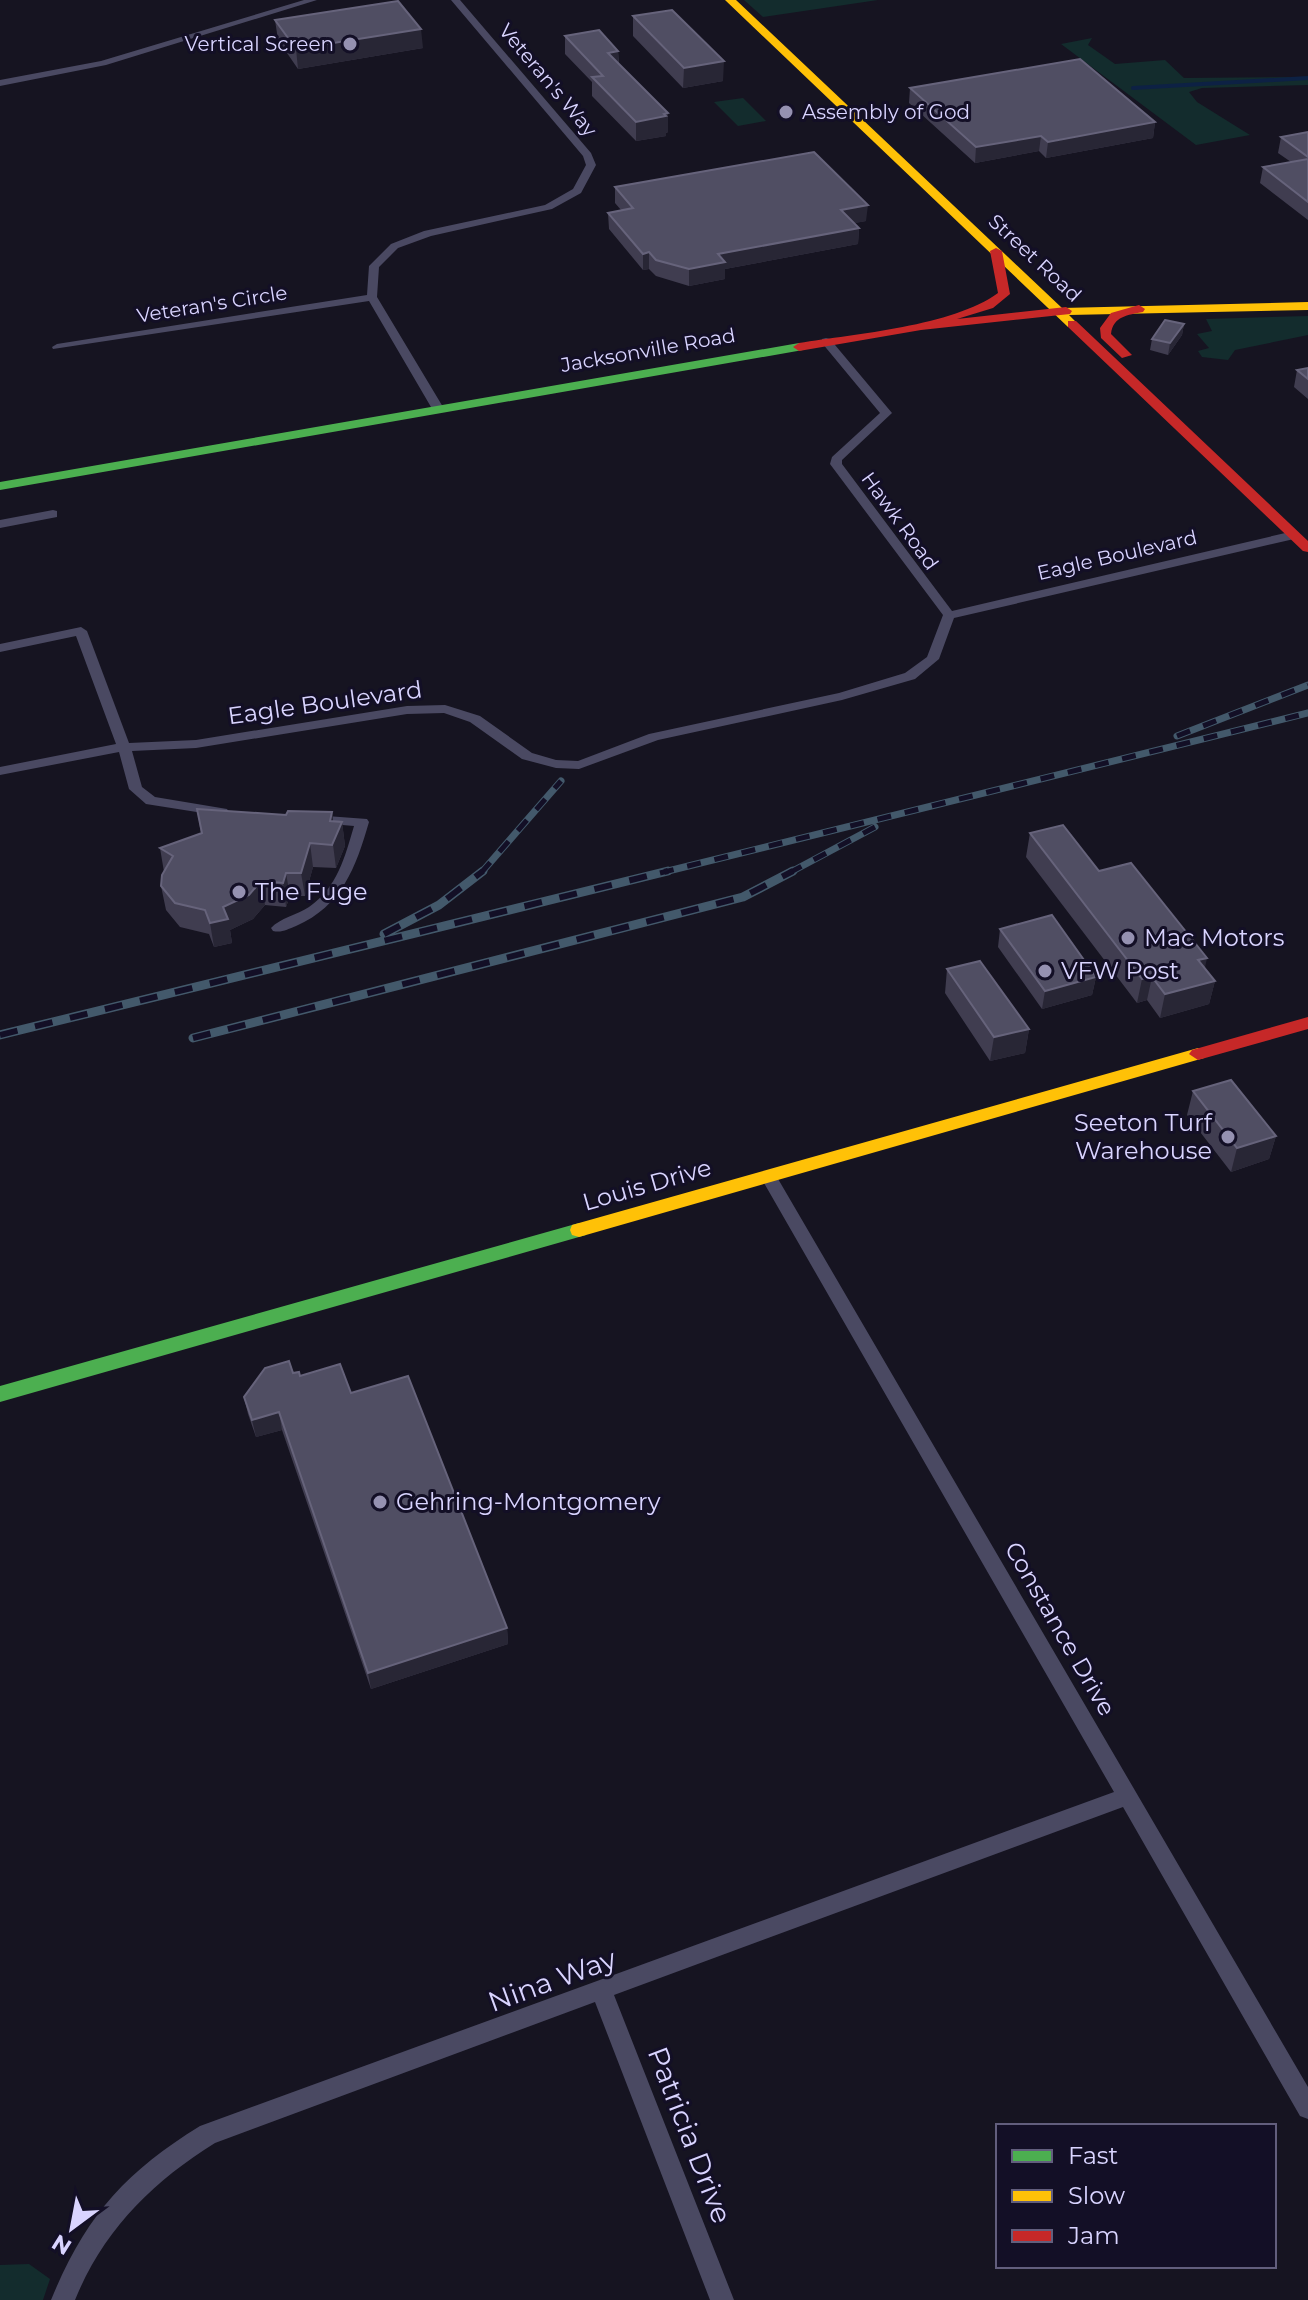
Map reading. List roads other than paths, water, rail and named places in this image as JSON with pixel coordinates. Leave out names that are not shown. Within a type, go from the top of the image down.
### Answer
[{"type":"main road","name":"Street Road","points":[[730,0],[1301,541]]},
{"type":"main road","points":[[921,326],[989,305],[1004,294],[996,251]]},
{"type":"main road","name":"Jacksonville Road","points":[[0,486],[437,407],[921,326],[1059,311],[1308,306]]},
{"type":"main road","points":[[1139,309],[1110,317],[1105,323],[1105,335],[1174,402],[1187,431]]},
{"type":"main road","name":"Louis Drive","points":[[0,1394],[1308,1023]]},
{"type":"street","points":[[0,76],[90,59],[282,0]]},
{"type":"street","points":[[0,83],[122,58],[313,0]]},
{"type":"street","name":"Veteran's Way","points":[[372,297],[370,275],[378,261],[395,248],[436,231],[541,209],[580,187],[590,173],[588,155],[455,0]]},
{"type":"street","points":[[372,297],[437,407]]},
{"type":"street","name":"Veteran's Circle","points":[[57,347],[372,297]]},
{"type":"street","name":"Hawk Road","points":[[826,341],[886,413],[836,459],[836,464],[949,615]]},
{"type":"street","points":[[0,524],[53,514]]},
{"type":"street","name":"Eagle Boulevard","points":[[0,771],[124,747],[196,744],[407,710],[445,709],[475,719],[527,756],[556,764],[579,765],[654,737],[842,696],[910,676],[933,659],[949,615],[1301,541]]},
{"type":"street","points":[[0,648],[81,631],[124,747],[136,789],[151,801],[238,813]]},
{"type":"street","points":[[278,928],[317,910],[341,887],[362,822],[300,818]]},
{"type":"street","name":"Constance Drive","points":[[768,1176],[1308,2108]]},
{"type":"street","name":"Nina Way","points":[[63,2300],[85,2252],[122,2200],[166,2160],[208,2134],[602,1992],[1126,1797]]},
{"type":"street","name":"Patricia Drive","points":[[602,1992],[722,2300]]},
{"type":"waterway","points":[[1133,88],[1308,78]]},
{"type":"railway","points":[[1177,736],[1308,685]]},
{"type":"railway","points":[[660,873],[1308,713]]},
{"type":"railway","points":[[482,872],[561,781]]},
{"type":"railway","points":[[789,873],[875,827]]},
{"type":"railway","points":[[0,1035],[668,871]]},
{"type":"railway","points":[[193,1038],[743,897],[793,871]]},
{"type":"railway","points":[[384,934],[439,905],[482,872]]},
{"type":"place","name":"Vertical Screen","points":[[350,44]]},
{"type":"place","name":"Assembly of God","points":[[786,112]]},
{"type":"place","name":"The Fuge","points":[[239,892]]},
{"type":"place","name":"Mac Motors","points":[[1128,938]]},
{"type":"place","name":"VFW Post","points":[[1045,971]]},
{"type":"place","name":"Seeton Turf Warehouse","points":[[1228,1137]]},
{"type":"place","name":"Gehring-Montgomery","points":[[380,1502]]}]
